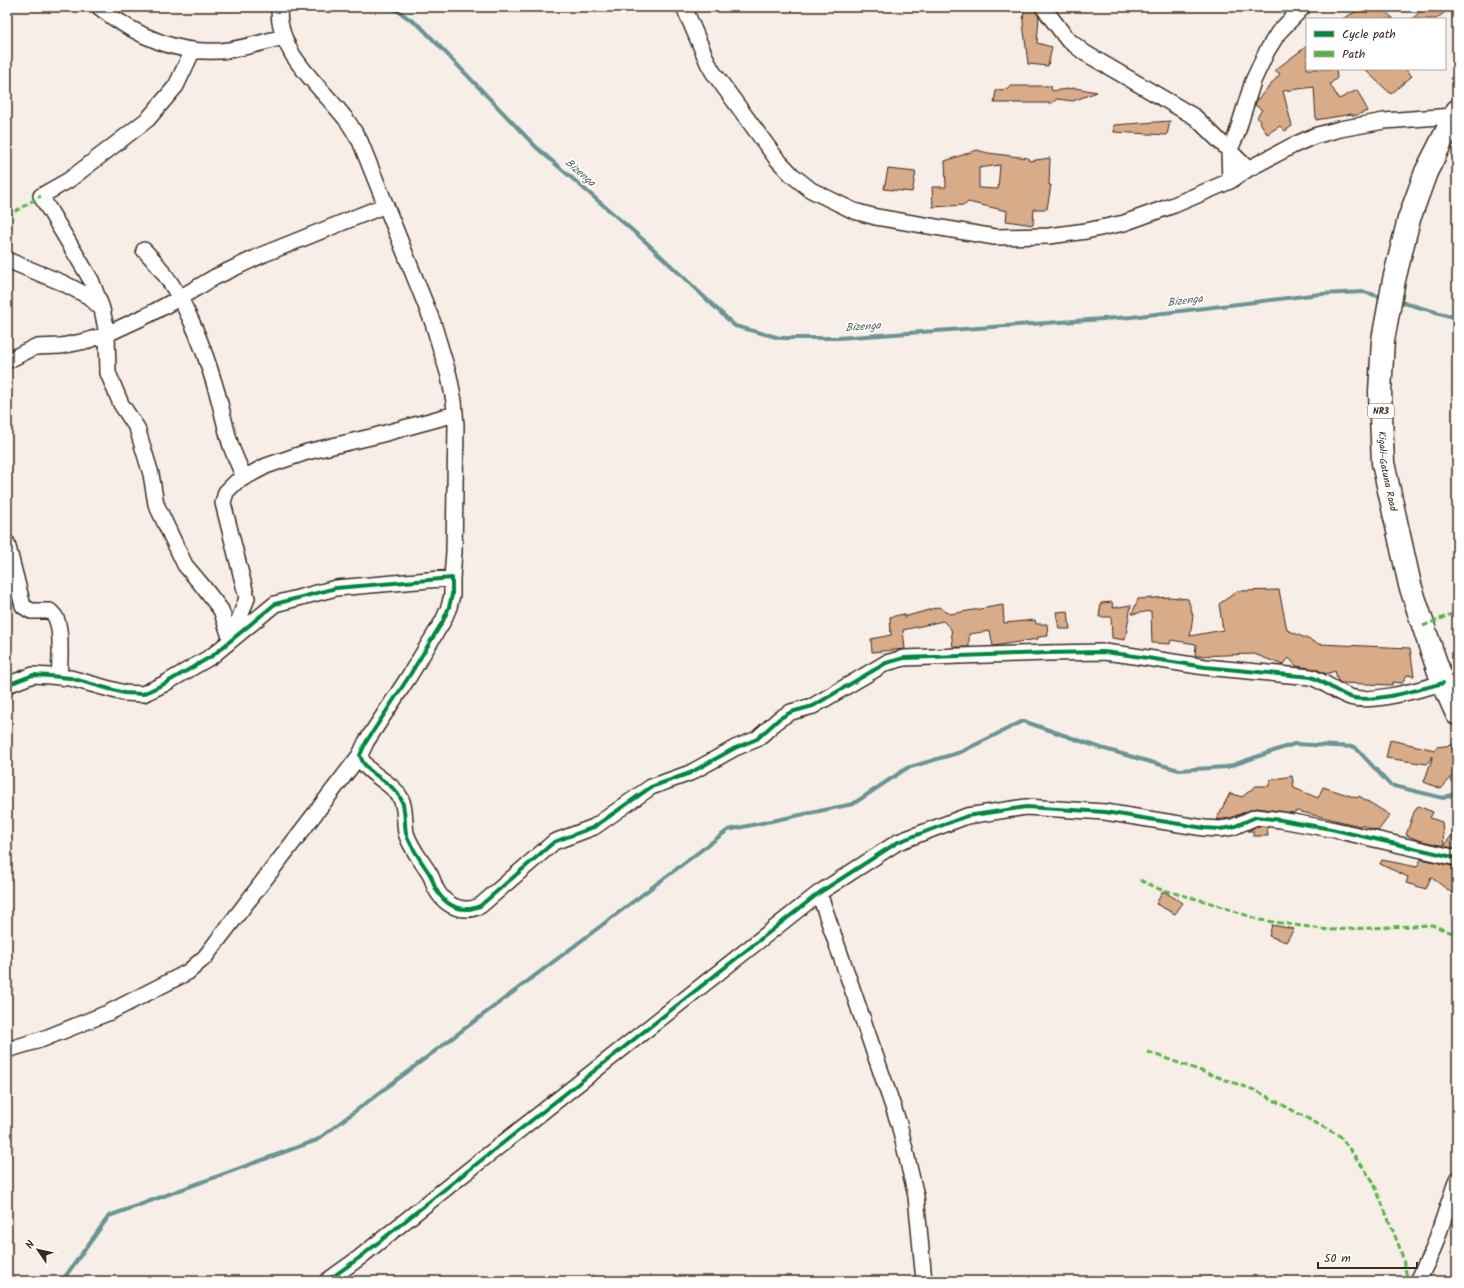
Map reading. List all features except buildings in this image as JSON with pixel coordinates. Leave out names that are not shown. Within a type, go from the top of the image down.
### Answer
[{"type":"highway","name":"Kigali-Gatuna Road","points":[[1455,113],[1426,172],[1409,219],[1394,280],[1382,340],[1380,392],[1383,463],[1410,585],[1443,683],[1457,714]]},
{"type":"street","points":[[99,7],[116,20],[153,40],[193,50],[228,50],[283,38]]},
{"type":"street","points":[[7,1050],[43,1039],[110,1012],[188,972],[205,957],[360,755],[366,742],[443,621],[449,607],[452,595],[455,544],[456,425],[449,376],[433,322],[365,153],[346,118],[293,56],[283,38],[278,17],[278,7]]},
{"type":"street","points":[[684,7],[713,72],[776,158],[792,175],[811,190],[854,211],[876,217],[995,237],[1049,236],[1086,231],[1124,223],[1174,205],[1230,181],[1292,146],[1314,136],[1340,129],[1384,121],[1455,113]]},
{"type":"street","points":[[1043,7],[1067,39],[1119,72],[1187,111],[1248,170]]},
{"type":"street","points":[[1230,181],[1229,151],[1236,136],[1253,81],[1267,51],[1278,33],[1303,7]]},
{"type":"street","points":[[193,50],[176,86],[148,118],[69,180],[41,196],[91,280],[102,309],[107,334],[108,373],[121,404],[137,428],[151,474],[156,504],[185,566],[221,610],[232,640]]},
{"type":"street","points":[[7,361],[35,347],[61,346],[86,341],[107,334],[148,315],[215,277],[264,254],[386,205]]},
{"type":"street","points":[[144,250],[167,277],[180,298],[207,362],[232,449],[244,477]]},
{"type":"street","points":[[7,260],[63,283],[88,296],[102,309]]},
{"type":"street","points":[[232,640],[248,598],[223,503],[226,492],[236,482],[266,466],[307,452],[375,436],[455,414]]},
{"type":"street","points":[[7,543],[23,606],[31,611],[50,611],[57,619],[61,659],[59,677]]},
{"type":"street","points":[[7,685],[33,675],[70,678],[124,693],[142,694],[164,684],[212,656],[275,604],[336,588],[452,578]]},
{"type":"street","points":[[360,755],[361,760],[367,768],[396,792],[401,799],[404,806],[407,834],[431,875],[435,887],[441,896],[456,908],[469,909],[480,906],[554,842],[594,827],[651,787],[690,772],[756,739],[779,719],[813,706],[886,663],[904,658],[1047,652],[1104,652],[1205,666],[1311,677],[1322,681],[1339,692],[1360,699],[1401,694],[1443,683]]},
{"type":"street","points":[[326,1281],[359,1258],[819,893],[898,842],[967,816],[1026,807],[1105,812],[1204,828],[1220,829],[1233,827],[1256,818],[1281,820],[1331,829],[1457,858]]},
{"type":"street","points":[[819,893],[899,1124],[916,1196],[924,1281]]},
{"type":"street","points":[[1418,1281],[1433,1250],[1457,1179]]},
{"type":"waterway","name":"Bizenga","points":[[392,7],[421,27],[537,148],[647,243],[735,326],[780,338],[838,338],[1131,317],[1320,294],[1364,292],[1385,298]]},
{"type":"waterway","name":"Bizenga","points":[[1397,301],[1457,318]]},
{"type":"waterway","points":[[62,1281],[109,1216],[317,1140],[728,830],[853,804],[907,768],[961,752],[1023,721],[1101,748],[1179,770],[1227,767],[1294,744],[1355,747],[1390,785],[1443,798],[1457,793]]},
{"type":"marked path","points":[[7,216],[41,196]]},
{"type":"marked path","points":[[1423,626],[1457,612]]},
{"type":"marked path","points":[[1140,880],[1159,889],[1208,902],[1260,920],[1329,930],[1432,925],[1457,935]]},
{"type":"marked path","points":[[1148,1052],[1257,1091],[1340,1136],[1373,1181],[1401,1251],[1408,1281]]},
{"type":"cycle path","points":[[7,685],[33,675],[50,676],[70,678],[124,693],[143,694],[164,684],[212,656],[275,604],[336,588],[452,578],[452,595],[443,621],[366,742],[360,755],[367,768],[392,787],[401,799],[404,807],[406,833],[413,848],[432,878],[438,892],[444,900],[453,906],[469,909],[480,906],[554,842],[594,827],[651,787],[690,773],[735,748],[757,739],[779,719],[791,712],[813,706],[886,663],[904,658],[1104,652],[1205,667],[1311,677],[1345,695],[1359,699],[1396,695],[1443,683]]},
{"type":"cycle path","points":[[327,1281],[359,1258],[819,893],[898,842],[967,816],[1026,807],[1105,812],[1204,828],[1220,829],[1233,827],[1256,817],[1331,829],[1457,858]]}]
